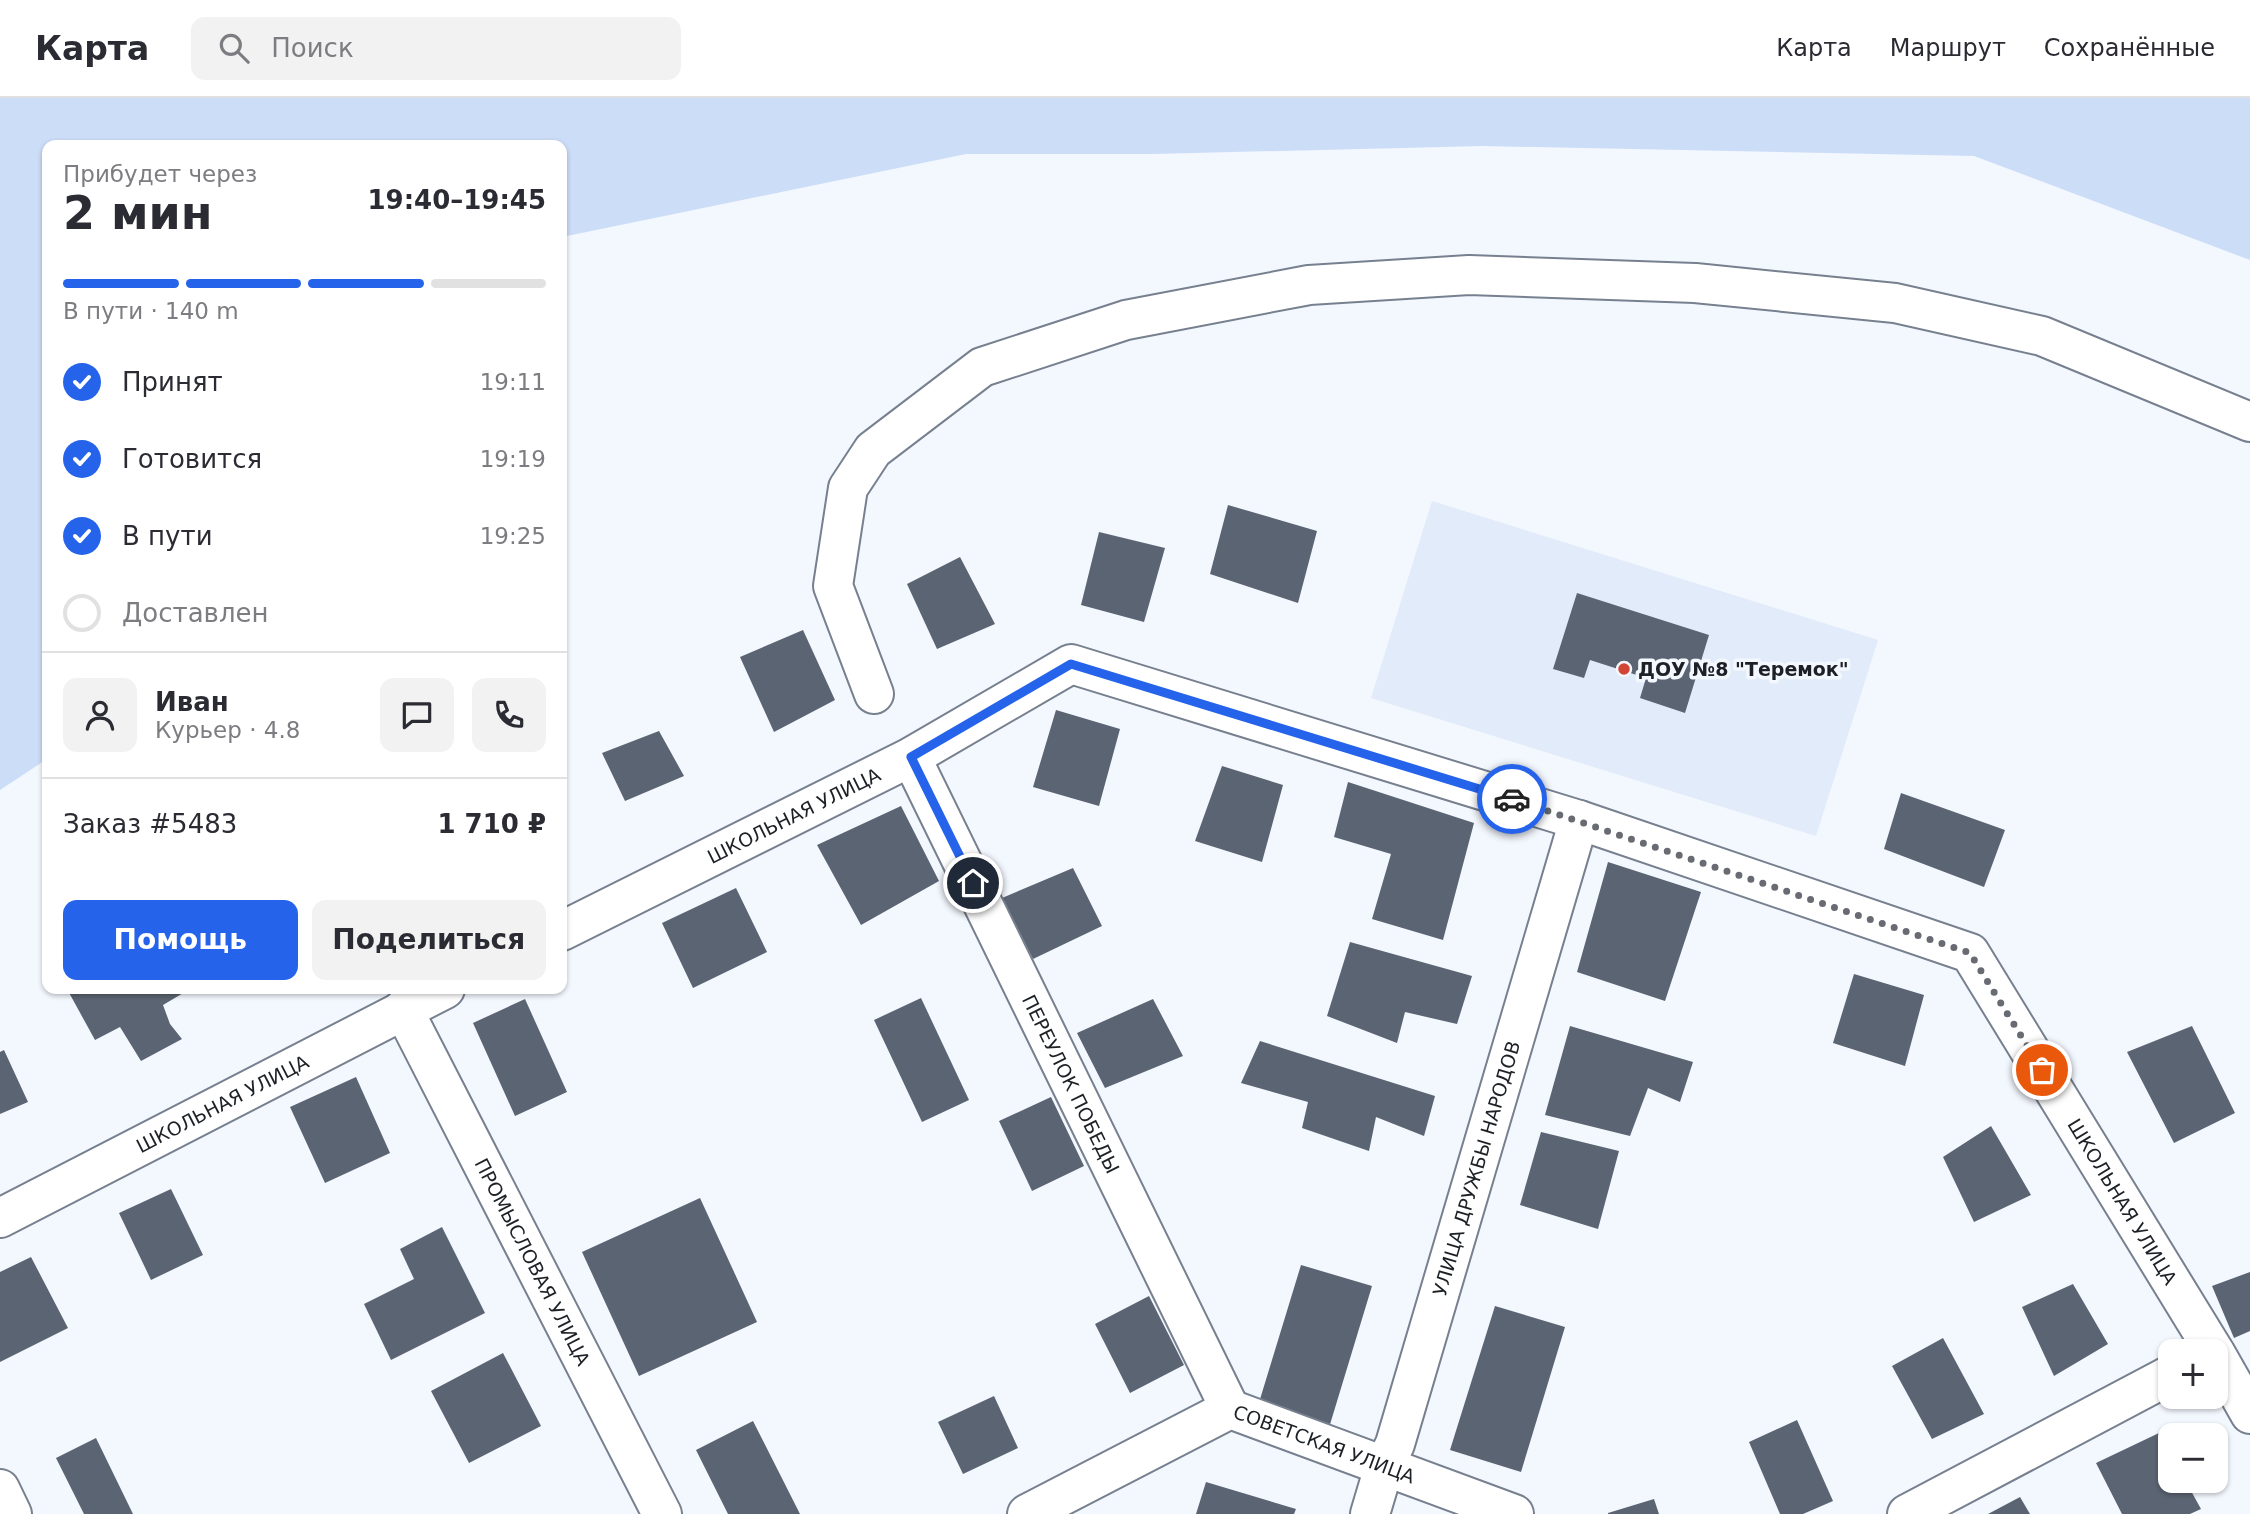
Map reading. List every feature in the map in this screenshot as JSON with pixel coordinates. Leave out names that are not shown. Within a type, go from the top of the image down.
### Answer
[{"type":"street","points":[[874,694],[833,586],[848,488],[873,450],[982,367],[1126,320],[1309,285],[1469,275],[1695,283],[1895,303],[2042,336],[2250,422]]},
{"type":"street","name":"ШКОЛЬНАЯ УЛИЦА","points":[[567,929],[911,757],[1071,664],[1578,820],[1970,953],[2207,1339]]},
{"type":"street","name":"ПЕРЕУЛОК ПОБЕДЫ","points":[[911,757],[1230,1409]]},
{"type":"street","name":"УЛИЦА ДРУЖБЫ НАРОДОВ","points":[[1370,1514],[1384,1467],[1395,1444],[1578,820]]},
{"type":"street","name":"ШКОЛЬНАЯ УЛИЦА","points":[[0,1219],[434,994]]},
{"type":"street","name":"ПРОМЫСЛОВАЯ УЛИЦА","points":[[403,1009],[662,1514]]},
{"type":"street","name":"ШКОЛЬНАЯ УЛИЦА","points":[[2228,1375],[2250,1414]]},
{"type":"street","points":[[1907,1514],[2158,1381]]},
{"type":"street","name":"СОВЕТСКАЯ УЛИЦА","points":[[1027,1514],[1230,1409],[1514,1514]]},
{"type":"street","points":[[0,1489],[12,1514]]},
{"type":"shaded area","points":[[0,98],[2250,98],[2250,260],[1974,156],[1483,146],[1153,154],[966,154],[567,236],[567,140],[42,140],[42,762],[0,790]]},
{"type":"shaded area","name":"ДОУ №8 \"Теремок\"","points":[[1432,501],[1878,640],[1816,836],[1371,698]]},
{"type":"building","points":[[1228,505],[1317,531],[1298,603],[1210,574]]},
{"type":"building","points":[[1099,532],[1165,548],[1144,622],[1081,605]]},
{"type":"building","points":[[960,557],[995,624],[937,649],[907,584]]},
{"type":"building","points":[[1577,593],[1709,635],[1685,713],[1640,698],[1646,678],[1590,660],[1584,678],[1553,669]]},
{"type":"building","points":[[803,630],[835,700],[774,732],[740,657]]},
{"type":"building","points":[[1056,710],[1120,729],[1099,806],[1033,787]]},
{"type":"building","points":[[659,731],[684,776],[625,801],[602,753]]},
{"type":"building","points":[[1222,766],[1283,785],[1262,862],[1195,841]]},
{"type":"building","points":[[1348,782],[1474,823],[1443,940],[1372,919],[1391,854],[1334,837]]},
{"type":"building","points":[[1901,793],[2005,830],[1984,887],[1884,849]]},
{"type":"building","points":[[901,806],[939,881],[861,925],[817,845]]},
{"type":"building","points":[[1608,862],[1701,892],[1665,1001],[1577,972]]},
{"type":"building","points":[[1073,868],[1102,926],[1033,959],[1002,898]]},
{"type":"building","points":[[736,888],[767,952],[693,988],[662,923]]},
{"type":"building","points":[[1350,942],[1472,976],[1457,1024],[1405,1012],[1397,1043],[1327,1016]]},
{"type":"building","points":[[1854,974],[1924,995],[1905,1066],[1833,1043]]},
{"type":"building","points":[[70,994],[182,994],[163,1005],[170,1024],[182,1039],[141,1061],[120,1027],[95,1040]]},
{"type":"building","points":[[921,998],[969,1100],[922,1122],[874,1020]]},
{"type":"building","points":[[525,999],[567,1092],[515,1116],[473,1023]]},
{"type":"building","points":[[1153,999],[1183,1056],[1105,1088],[1077,1033]]},
{"type":"building","points":[[1570,1026],[1693,1062],[1680,1102],[1648,1088],[1630,1136],[1545,1115]]},
{"type":"building","points":[[2192,1026],[2235,1113],[2174,1143],[2127,1052]]},
{"type":"building","points":[[1260,1041],[1435,1096],[1424,1136],[1376,1117],[1369,1151],[1302,1128],[1308,1102],[1241,1083]]},
{"type":"building","points":[[4,1050],[28,1102],[0,1114],[0,1052]]},
{"type":"building","points":[[356,1077],[390,1153],[325,1183],[290,1107]]},
{"type":"building","points":[[1051,1097],[1084,1166],[1032,1191],[999,1121]]},
{"type":"building","points":[[1991,1126],[2031,1195],[1974,1222],[1943,1157]]},
{"type":"building","points":[[1541,1132],[1619,1151],[1598,1229],[1520,1205]]},
{"type":"building","points":[[171,1189],[203,1255],[151,1280],[119,1213]]},
{"type":"building","points":[[700,1198],[757,1322],[639,1376],[582,1252]]},
{"type":"building","points":[[442,1227],[485,1313],[391,1360],[364,1304],[414,1279],[400,1249]]},
{"type":"building","points":[[31,1257],[68,1328],[0,1362],[0,1272]]},
{"type":"building","points":[[1301,1265],[1372,1286],[1328,1431],[1257,1409]]},
{"type":"building","points":[[2250,1272],[2250,1331],[2234,1338],[2212,1286]]},
{"type":"building","points":[[2073,1284],[2108,1344],[2054,1376],[2022,1307]]},
{"type":"building","points":[[1149,1296],[1184,1365],[1130,1393],[1095,1324]]},
{"type":"building","points":[[1495,1306],[1565,1327],[1521,1472],[1450,1450]]},
{"type":"building","points":[[1943,1338],[1984,1414],[1932,1439],[1892,1366]]},
{"type":"building","points":[[503,1353],[541,1426],[469,1463],[431,1391]]},
{"type":"building","points":[[994,1396],[1018,1448],[963,1474],[938,1422]]},
{"type":"building","points":[[1797,1420],[1833,1501],[1803,1514],[1780,1514],[1749,1442]]},
{"type":"building","points":[[753,1421],[800,1514],[728,1514],[696,1450]]},
{"type":"building","points":[[2158,1433],[2158,1493],[2192,1493],[2201,1509],[2190,1514],[2122,1514],[2096,1463]]},
{"type":"building","points":[[96,1438],[133,1514],[84,1514],[56,1458]]},
{"type":"building","points":[[1206,1482],[1296,1509],[1294,1514],[1196,1514]]},
{"type":"building","points":[[2020,1497],[2030,1514],[1988,1514]]},
{"type":"building","points":[[1654,1499],[1659,1514],[1608,1514],[1608,1513]]},
{"type":"way so far","points":[[1512,799],[1970,953],[2042,1070]]},
{"type":"place","name":"ДОУ №8 \"Теремок\"","points":[[1624,669]]},
{"type":"route","points":[[973,883],[911,757],[1071,664],[1512,799]]}]
